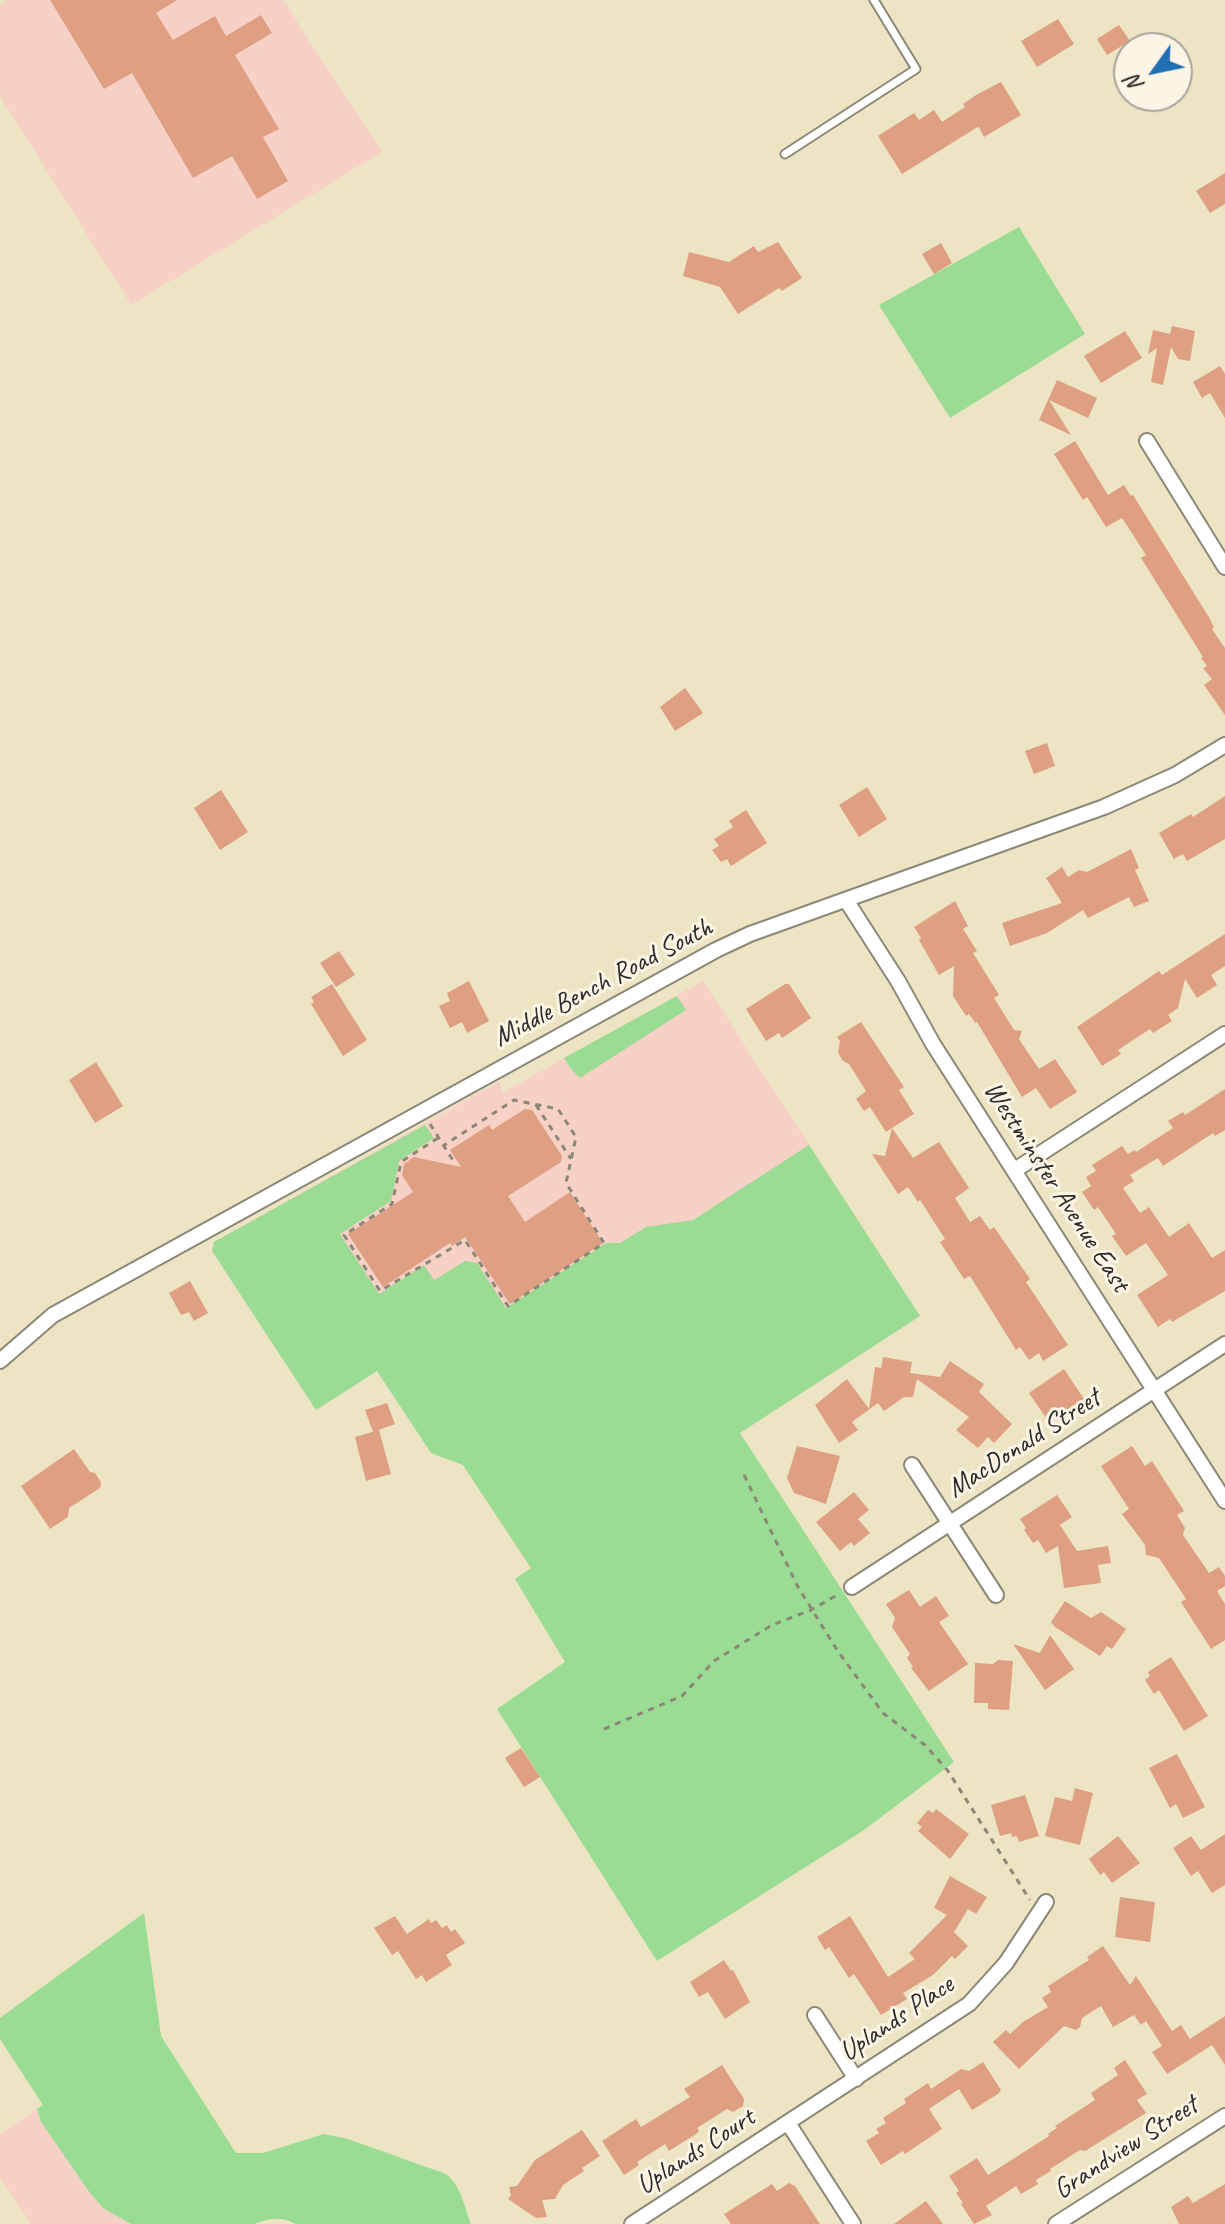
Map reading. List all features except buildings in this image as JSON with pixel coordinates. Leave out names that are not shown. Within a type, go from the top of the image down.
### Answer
[{"type":"street","points":[[1147,441],[1225,567]]},
{"type":"street","name":"Middle Bench Road South","points":[[0,1361],[53,1315],[716,950],[750,934],[1116,802],[1175,775],[1225,745]]},
{"type":"street","name":"Westminster Avenue East","points":[[846,900],[898,981],[933,1044],[1225,1501]]},
{"type":"street","points":[[1015,1170],[1225,1034]]},
{"type":"street","name":"MacDonald Street","points":[[852,1587],[1225,1344]]},
{"type":"street","points":[[912,1465],[996,1595]]},
{"type":"street","name":"Uplands Place","points":[[788,2123],[969,2004],[1006,1963],[1042,1908]]},
{"type":"street","points":[[815,2015],[856,2079]]},
{"type":"street","name":"Grandview Street","points":[[1056,2224],[1225,2116]]},
{"type":"street","points":[[788,2123],[853,2224]]},
{"type":"street","name":"Uplands Court","points":[[632,2224],[788,2123]]},
{"type":"lane","points":[[785,154],[916,69],[874,0]]},
{"type":"path","points":[[438,1138],[401,1162],[392,1204],[344,1235],[380,1291],[465,1240],[508,1306],[604,1243],[566,1183],[576,1137],[558,1109],[514,1100],[443,1146]]},
{"type":"path","points":[[536,1105],[571,1159]]},
{"type":"path","points":[[422,1111],[454,1162]]},
{"type":"path","points":[[744,1475],[811,1610],[883,1713],[925,1745],[948,1771],[1042,1908]]},
{"type":"path","points":[[604,1729],[682,1696],[714,1661],[772,1625],[811,1610],[852,1587]]},
{"type":"shaded area","points":[[8,0],[283,0],[382,152],[131,305],[0,96],[0,5]]},
{"type":"shaded area","points":[[703,981],[920,1316],[531,1569],[463,1465],[431,1453],[377,1371],[316,1410],[212,1251],[214,1242],[500,1081],[502,1093]]},
{"type":"shaded area","points":[[37,2109],[41,2122],[90,2193],[103,2208],[131,2224],[31,2224],[0,2177],[0,2134]]},
{"type":"green space","points":[[1019,227],[1085,334],[950,418],[879,305]]},
{"type":"green space","points":[[677,996],[686,1010],[580,1078],[564,1058]]},
{"type":"green space","points":[[425,1125],[434,1138],[399,1161],[391,1201],[340,1234],[379,1294],[424,1265],[434,1280],[465,1261],[477,1263],[506,1308],[606,1243],[620,1243],[646,1227],[693,1220],[809,1145],[920,1316],[740,1433],[954,1762],[864,1830],[657,1961],[497,1709],[565,1662],[515,1579],[531,1568],[463,1465],[431,1453],[377,1371],[316,1410],[212,1251],[214,1242]]},
{"type":"green space","points":[[144,1913],[161,2036],[236,2153],[263,2153],[324,2134],[348,2139],[446,2174],[459,2191],[471,2224],[296,2224],[275,2219],[254,2224],[131,2224],[103,2208],[41,2122],[37,2109],[43,2105],[0,2039],[0,2018]]}]
